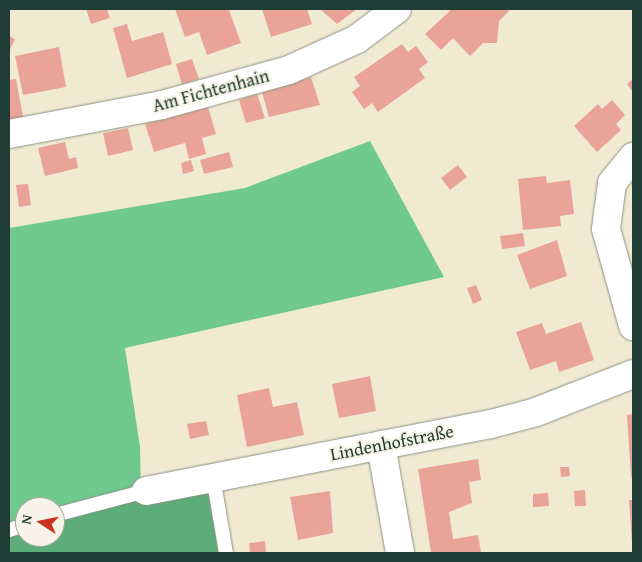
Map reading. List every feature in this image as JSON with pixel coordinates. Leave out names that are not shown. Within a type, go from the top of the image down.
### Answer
[{"type":"street","name":"Am Fichtenhain","points":[[9,134],[162,105],[289,70],[358,39],[397,9]]},
{"type":"street","points":[[633,157],[612,183],[606,229],[633,326]]},
{"type":"street","name":"Lindenhofstraße","points":[[146,492],[536,412],[633,374]]},
{"type":"street","points":[[381,445],[400,553]]},
{"type":"lane","points":[[213,477],[226,553]]},
{"type":"lane","points":[[65,512],[146,492]]},
{"type":"green space","points":[[370,141],[444,277],[125,348],[140,447],[141,493],[65,512],[65,497],[15,497],[15,528],[9,530],[9,228],[245,188]]},
{"type":"green space","points":[[209,490],[220,553],[9,553],[9,530],[15,528],[15,547],[65,547],[65,512],[141,493]]},
{"type":"building","points":[[86,9],[107,9],[110,18],[91,24]]},
{"type":"building","points":[[175,9],[233,9],[229,10],[241,43],[207,55],[199,32],[185,37]]},
{"type":"building","points":[[262,9],[307,9],[312,24],[271,37]]},
{"type":"building","points":[[320,9],[357,9],[337,24]]},
{"type":"building","points":[[452,9],[507,9],[509,11],[499,21],[497,43],[483,43],[470,56],[453,38],[441,50],[425,34]]},
{"type":"building","points":[[127,24],[132,41],[163,32],[172,64],[127,78],[113,28]]},
{"type":"building","points":[[9,36],[15,39],[9,52]]},
{"type":"building","points":[[402,44],[408,52],[416,46],[428,62],[419,69],[425,78],[378,112],[372,103],[364,109],[352,92],[360,86],[354,77]]},
{"type":"building","points":[[59,47],[66,87],[23,95],[15,56]]},
{"type":"building","points":[[192,59],[199,79],[182,84],[176,64]]},
{"type":"building","points":[[311,77],[320,105],[269,117],[262,92]]},
{"type":"building","points":[[16,79],[23,117],[9,120],[9,80]]},
{"type":"building","points":[[633,79],[633,92],[627,84]]},
{"type":"building","points":[[257,94],[265,118],[246,123],[239,100]]},
{"type":"building","points":[[612,100],[625,115],[616,124],[621,130],[597,152],[574,126],[598,104],[602,109]]},
{"type":"building","points":[[208,107],[216,134],[202,138],[206,154],[189,159],[185,143],[154,152],[145,124]]},
{"type":"building","points":[[128,128],[133,150],[108,156],[103,133]]},
{"type":"building","points":[[65,142],[69,159],[76,157],[78,168],[45,176],[38,148]]},
{"type":"building","points":[[229,152],[233,167],[204,174],[200,160]]},
{"type":"building","points":[[191,160],[194,171],[183,174],[181,163]]},
{"type":"building","points":[[458,165],[467,177],[450,190],[441,178]]},
{"type":"building","points":[[546,176],[547,183],[570,180],[574,214],[560,216],[561,226],[523,230],[518,179]]},
{"type":"building","points":[[28,184],[31,205],[19,207],[16,185]]},
{"type":"building","points":[[523,233],[525,246],[502,249],[500,236]]},
{"type":"building","points":[[557,240],[567,276],[530,289],[517,255]]},
{"type":"building","points":[[476,285],[482,300],[473,304],[467,288]]},
{"type":"building","points":[[581,322],[594,360],[559,372],[556,361],[530,370],[516,332],[542,323],[546,334]]},
{"type":"building","points":[[370,376],[376,411],[339,418],[332,384]]},
{"type":"building","points":[[269,388],[273,407],[297,402],[304,435],[247,447],[237,395]]},
{"type":"building","points":[[633,414],[633,476],[631,477],[627,415]]},
{"type":"building","points":[[206,421],[209,435],[190,439],[187,424]]},
{"type":"building","points":[[478,459],[481,480],[469,482],[472,503],[449,512],[453,539],[478,535],[481,553],[431,552],[418,469]]},
{"type":"building","points":[[560,467],[569,467],[570,476],[561,477]]},
{"type":"building","points":[[585,490],[586,506],[575,506],[574,491]]},
{"type":"building","points":[[330,491],[333,533],[298,540],[290,497]]},
{"type":"building","points":[[548,493],[549,506],[533,507],[533,494]]},
{"type":"building","points":[[629,500],[633,500],[633,543],[632,543]]},
{"type":"building","points":[[265,541],[266,553],[250,553],[249,543]]}]
